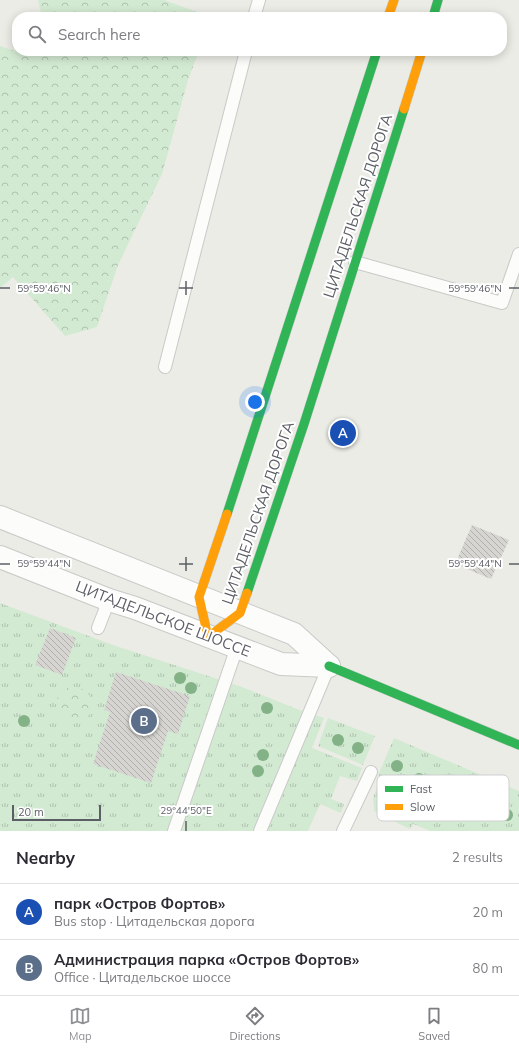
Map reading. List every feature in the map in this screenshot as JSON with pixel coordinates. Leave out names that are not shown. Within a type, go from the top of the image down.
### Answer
[{"type":"street","points":[[390,12],[394,0]]},
{"type":"street","points":[[434,12],[438,0]]},
{"type":"street","name":"ЦИТАДЕЛЬСКАЯ ДОРОГА","points":[[375,56],[223,528],[199,597],[208,637],[240,613],[304,424],[420,56]]},
{"type":"street","name":"ЦИТАДЕЛЬСКОЕ ШОССЕ","points":[[0,517],[294,634],[329,666],[519,745]]},
{"type":"street","name":"ЦИТАДЕЛЬСКОЕ ШОССЕ","points":[[0,557],[109,600],[135,608],[281,664],[329,666]]},
{"type":"lane","points":[[255,12],[259,0]]},
{"type":"lane","points":[[165,367],[245,56]]},
{"type":"lane","points":[[355,262],[502,303],[519,254]]},
{"type":"lane","points":[[98,628],[109,600]]},
{"type":"lane","points":[[174,831],[237,647]]},
{"type":"lane","points":[[260,831],[329,666]]},
{"type":"lane","points":[[343,831],[371,772]]},
{"type":"green space","points":[[38,0],[164,0],[197,12],[41,12]]},
{"type":"green space","points":[[0,46],[12,50],[12,56],[197,56],[188,80],[162,174],[118,265],[97,327],[65,336],[13,277],[0,288]]},
{"type":"green space","points":[[0,603],[113,645],[242,687],[324,718],[312,748],[362,768],[357,781],[340,776],[331,799],[344,804],[341,813],[320,804],[308,831],[0,831]]},
{"type":"green space","points":[[78,687],[87,692],[91,698],[91,712],[87,718],[78,723],[70,723],[61,718],[57,712],[56,701],[61,692],[67,688]]},
{"type":"green space","points":[[328,718],[375,736],[363,765],[318,746]]},
{"type":"green space","points":[[394,738],[481,775],[378,775]]},
{"type":"green space","points":[[509,787],[519,791],[519,831],[430,831],[413,824],[410,829],[393,821],[509,821]]},
{"type":"green space","points":[[377,788],[377,813],[374,811],[373,798]]},
{"type":"building","points":[[472,525],[509,540],[491,579],[455,564]]},
{"type":"building","points":[[50,628],[76,638],[62,675],[35,665]]},
{"type":"building","points":[[116,672],[190,696],[178,734],[168,731],[151,783],[93,764],[110,712],[104,710]]},
{"type":"traffic: fast","points":[[434,12],[438,0]]},
{"type":"traffic: fast","points":[[227,514],[375,56]]},
{"type":"traffic: fast","points":[[247,593],[304,424],[404,109]]},
{"type":"traffic: fast","points":[[329,666],[519,745]]},
{"type":"traffic: slow","points":[[390,12],[394,0]]},
{"type":"traffic: slow","points":[[404,109],[420,56]]},
{"type":"traffic: slow","points":[[227,514],[199,597],[208,637],[240,613],[247,593]]},
{"type":"place","name":"парк «Остров Фортов»","points":[[343,433]]},
{"type":"place","name":"Администрация парка «Остров Фортов»","points":[[144,721]]}]
